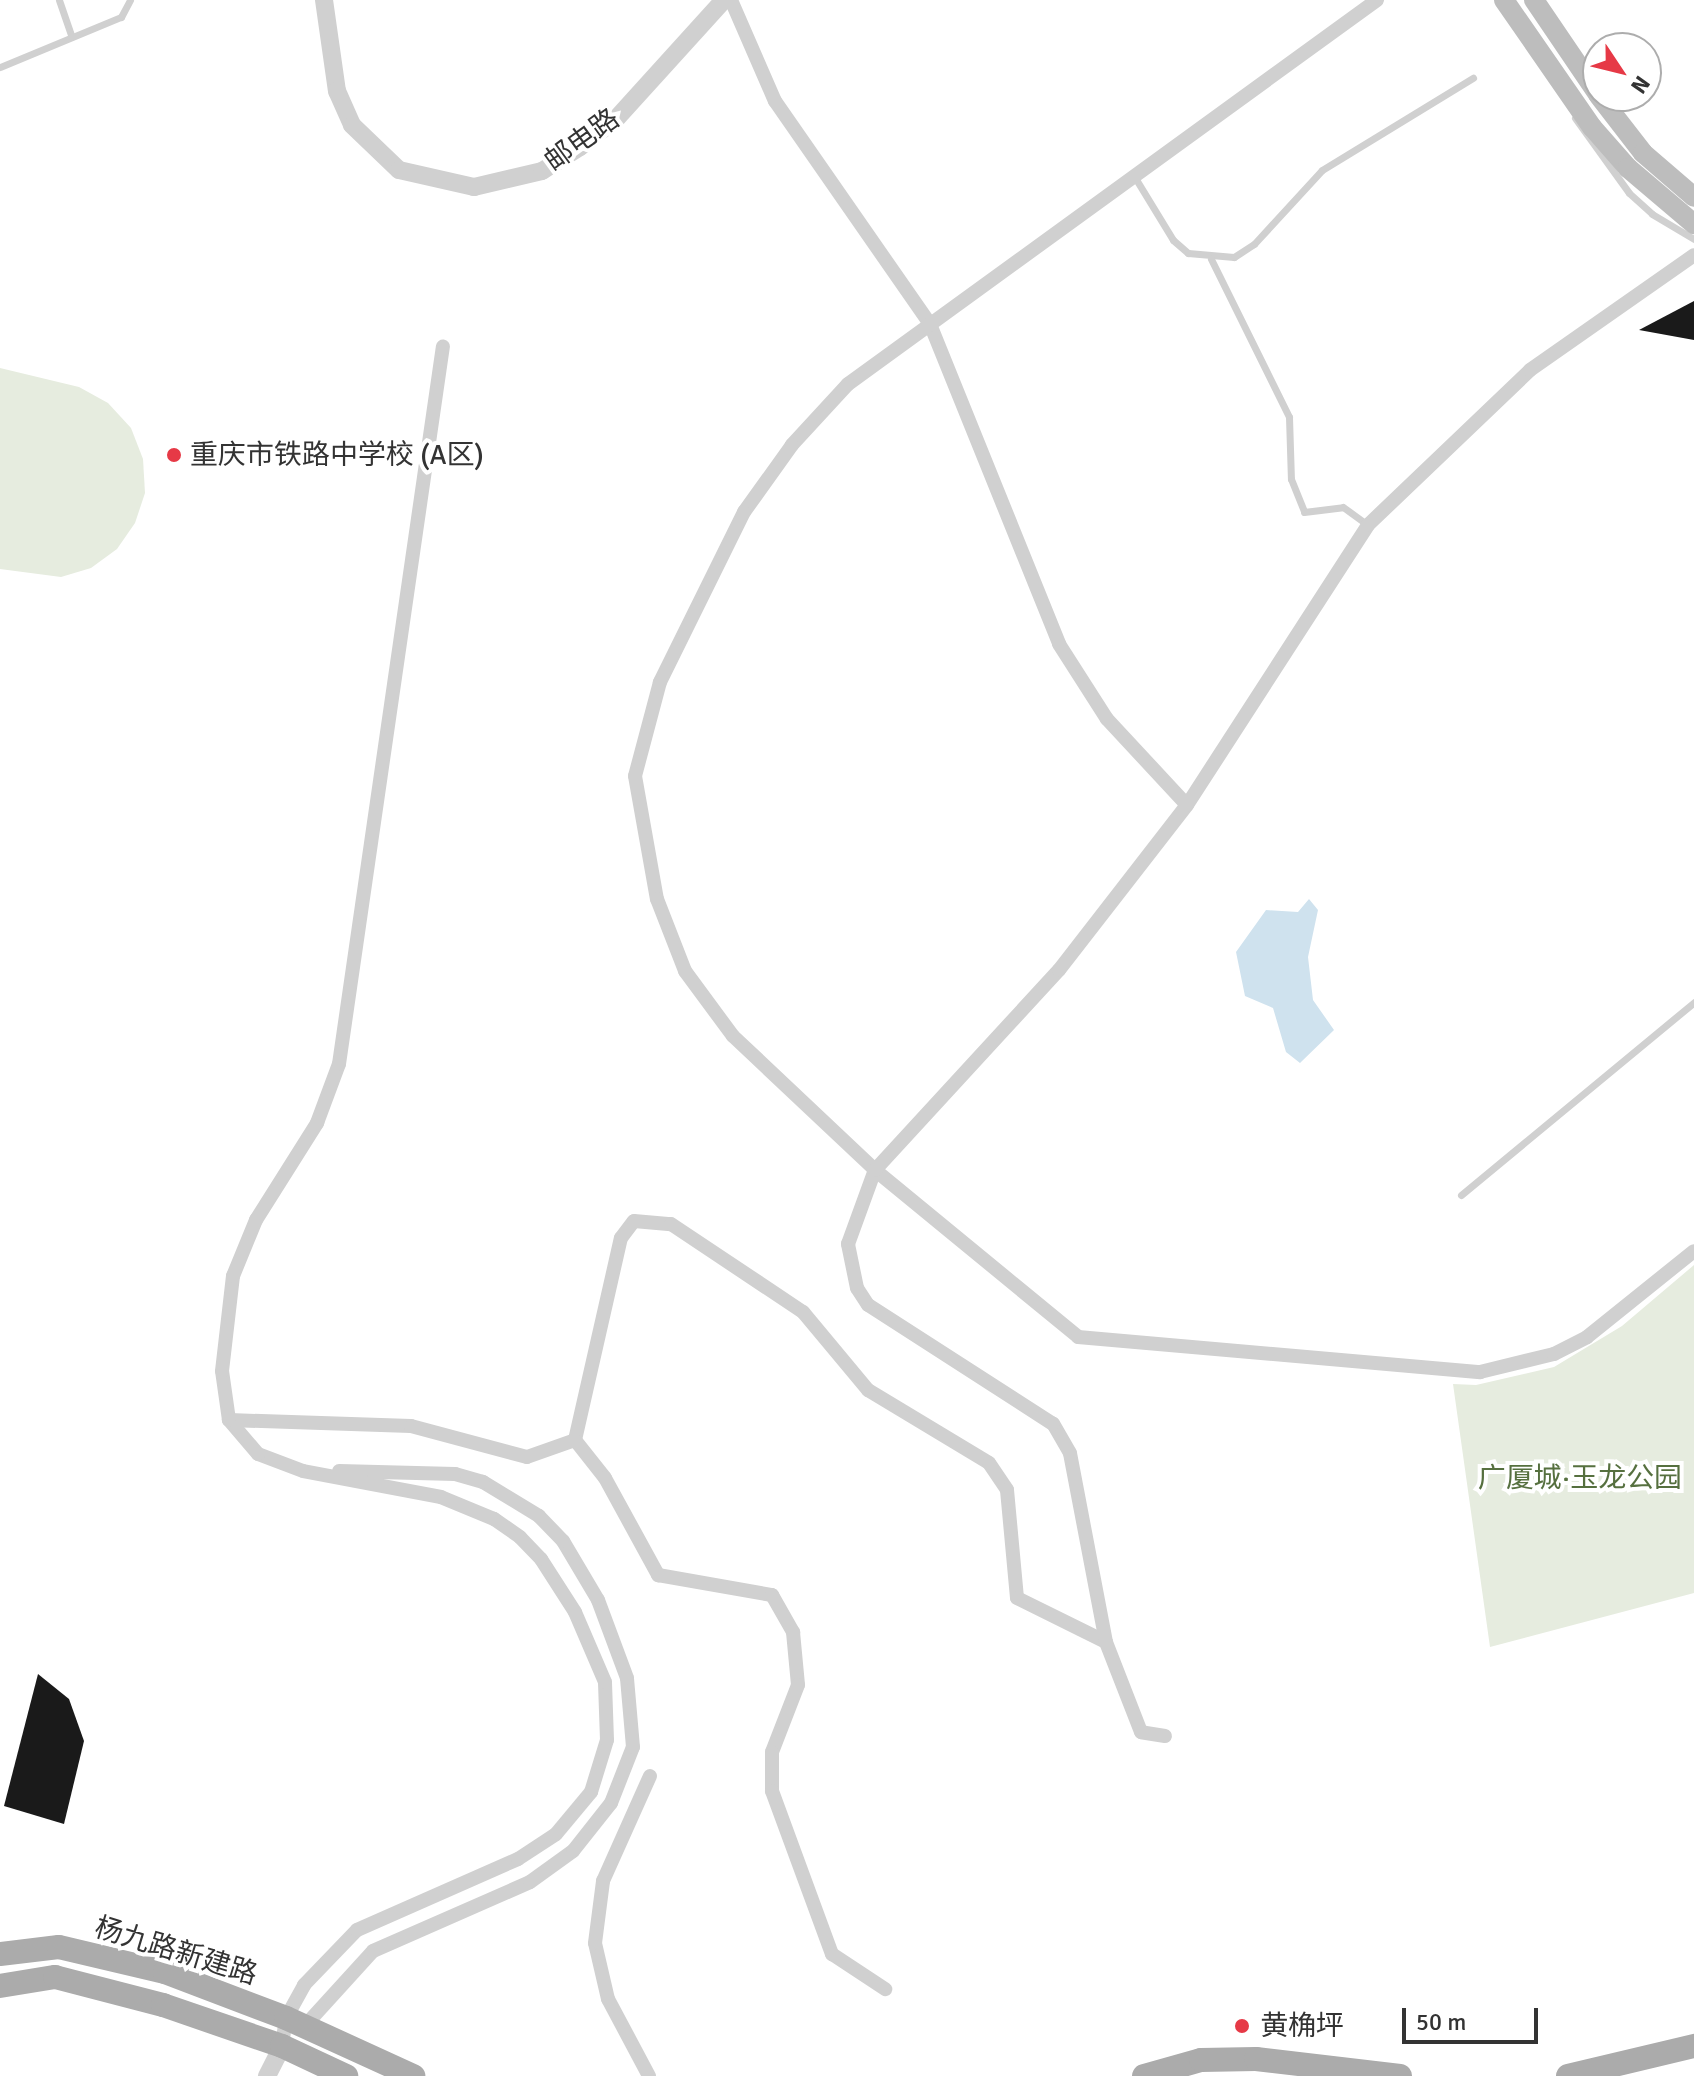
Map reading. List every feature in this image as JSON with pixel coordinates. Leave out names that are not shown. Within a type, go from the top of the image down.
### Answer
[{"type":"main road","points":[[1504,0],[1556,75],[1628,168],[1694,224]]},
{"type":"main road","points":[[1534,0],[1582,70]]},
{"type":"main road","points":[[1612,112],[1643,153],[1694,197]]},
{"type":"main road","name":"杨九路新建路","points":[[0,1954],[59,1947],[165,1972],[295,2022],[413,2076]]},
{"type":"main road","name":"杨九路新建路","points":[[0,1986],[55,1977],[163,2005],[282,2046],[346,2076]]},
{"type":"main road","points":[[1568,2076],[1694,2046]]},
{"type":"main road","points":[[1144,2076],[1201,2060],[1256,2059],[1400,2076]]},
{"type":"street","name":"邮电路","points":[[324,0],[337,91],[352,125],[399,170],[474,187],[542,171],[580,147],[616,119],[724,0]]},
{"type":"street","points":[[731,0],[775,101],[930,324],[1059,644],[1107,719],[1187,805]]},
{"type":"street","points":[[1377,0],[848,384],[792,445],[744,512],[660,682],[635,776],[657,899],[685,971],[733,1036],[875,1170],[1078,1337],[1480,1372],[1554,1354],[1587,1337],[1694,1251]]},
{"type":"street","points":[[1165,1736],[1141,1732],[1106,1642],[1070,1453],[1053,1424],[868,1305],[857,1288],[848,1244],[875,1170],[1059,970],[1187,805],[1368,525],[1530,370],[1694,255]]},
{"type":"street","points":[[267,2076],[295,2022],[304,1985],[357,1930],[518,1859],[556,1834],[591,1792],[601,1768],[609,1712],[605,1682],[575,1612],[541,1559],[520,1537],[480,1512],[441,1497],[303,1471],[258,1454],[229,1420],[222,1371],[233,1276],[256,1220],[317,1123],[339,1064],[443,346]]},
{"type":"street","points":[[575,1440],[621,1238],[634,1221],[671,1224],[803,1312],[868,1390],[989,1463],[1007,1490],[1017,1598],[1106,1642]]},
{"type":"street","points":[[229,1420],[411,1426],[527,1457],[575,1440]]},
{"type":"street","points":[[575,1440],[605,1478],[658,1575],[772,1595],[793,1632],[798,1685],[772,1752],[772,1791],[832,1954],[885,1989]]},
{"type":"street","points":[[295,2022],[373,1951],[530,1882],[573,1851],[611,1803],[633,1747],[633,1713],[627,1678],[598,1600],[563,1541],[539,1516],[483,1482],[455,1474],[303,1471]]},
{"type":"street","points":[[649,2076],[608,1999],[595,1943],[603,1881],[650,1776]]},
{"type":"lane","points":[[59,0],[72,37]]},
{"type":"lane","points":[[0,67],[121,17],[130,0]]},
{"type":"lane","points":[[1556,75],[1583,135],[1608,170],[1652,214],[1694,239]]},
{"type":"lane","points":[[1133,175],[1173,240],[1188,253],[1211,259],[1244,251],[1322,170],[1473,78]]},
{"type":"lane","points":[[1211,259],[1289,417],[1291,479],[1304,512],[1343,507],[1368,525]]},
{"type":"lane","points":[[1461,1195],[1694,1002]]},
{"type":"green space","points":[[0,368],[79,387],[108,403],[131,428],[143,459],[145,493],[135,523],[117,549],[91,568],[61,577],[0,569]]},
{"type":"green space","name":"广厦城·玉龙公园","points":[[1694,1265],[1694,1593],[1490,1647],[1453,1384],[1476,1385],[1554,1367],[1622,1326]]},
{"type":"water","points":[[1309,899],[1318,910],[1308,957],[1313,1000],[1334,1030],[1300,1063],[1286,1052],[1273,1008],[1245,996],[1236,952],[1266,910],[1298,912]]},
{"type":"building","points":[[1694,301],[1694,340],[1639,330]]},
{"type":"building","points":[[38,1674],[69,1699],[84,1741],[64,1824],[4,1806]]},
{"type":"place","name":"重庆市铁路中学校 (A区)","points":[[174,455]]},
{"type":"place","name":"黄桷坪","points":[[1242,2026]]}]
